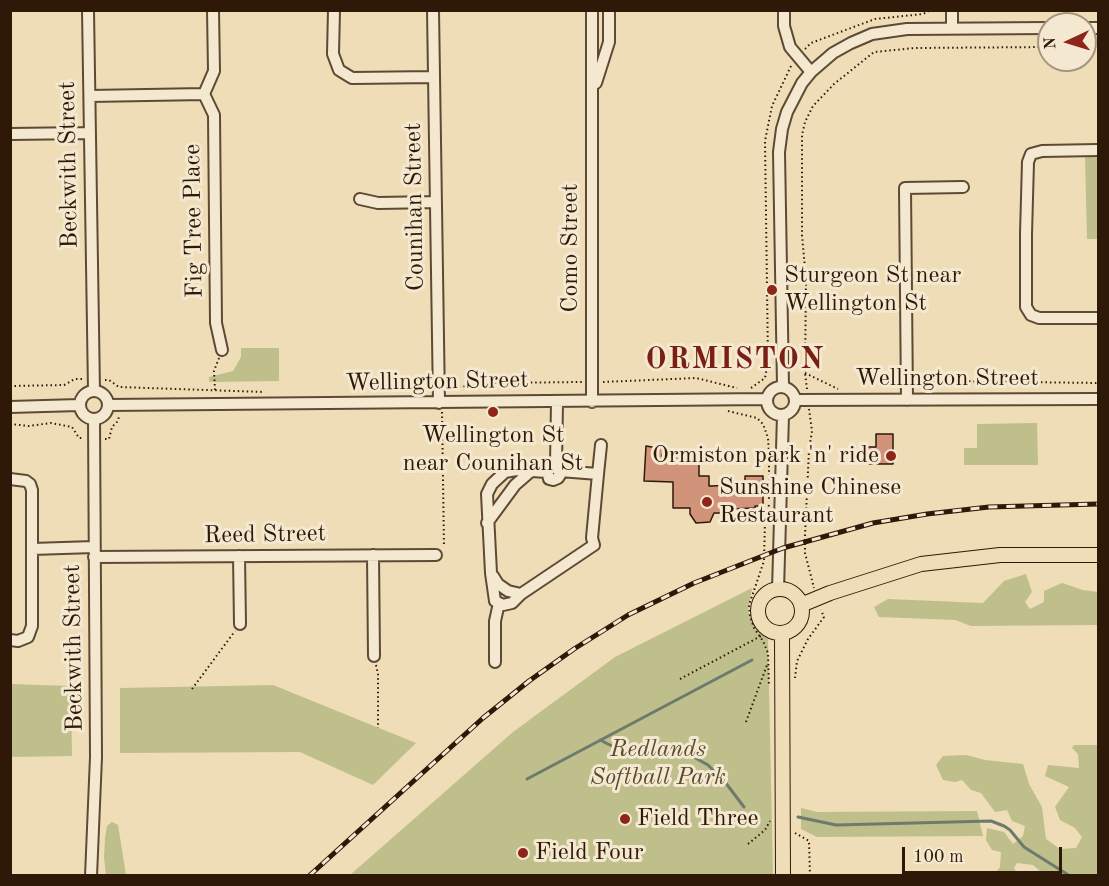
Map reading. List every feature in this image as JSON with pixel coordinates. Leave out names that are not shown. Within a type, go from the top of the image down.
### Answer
[{"type":"main road","points":[[801,605],[921,564],[1000,555],[1098,555]]},
{"type":"main road","points":[[778,590],[792,593],[801,605],[801,618],[798,624],[788,632],[782,633],[766,628],[759,614],[760,603],[772,591],[778,590]]},
{"type":"main road","points":[[782,633],[783,876]]},
{"type":"street","name":"Beckwith Street","points":[[88,10],[94,391]]},
{"type":"street","points":[[90,96],[204,94],[214,71],[213,10]]},
{"type":"street","points":[[334,10],[333,54],[339,70],[352,78],[434,76]]},
{"type":"street","name":"Counihan Street","points":[[433,10],[439,403]]},
{"type":"street","name":"Como Street","points":[[592,10],[592,402]]},
{"type":"street","name":"Como Street","points":[[592,94],[609,42],[609,10]]},
{"type":"street","points":[[784,10],[784,26],[789,47],[811,72]]},
{"type":"street","points":[[952,10],[952,28]]},
{"type":"street","points":[[783,387],[778,152],[782,129],[794,96],[811,72],[833,53],[872,34],[907,29],[1037,28]]},
{"type":"street","name":"Fig Tree Place","points":[[204,94],[214,115],[216,323],[222,350]]},
{"type":"street","points":[[10,134],[89,134]]},
{"type":"street","points":[[1098,150],[1042,151],[1031,154],[1028,162],[1026,307],[1031,315],[1039,318],[1098,318]]},
{"type":"street","points":[[907,400],[905,188],[963,187]]},
{"type":"street","points":[[360,199],[378,203],[436,202]]},
{"type":"street","points":[[783,387],[792,391],[796,400],[792,410],[783,415],[771,411],[767,399],[772,390],[783,387]]},
{"type":"street","points":[[94,391],[104,395],[108,405],[104,415],[94,420],[84,415],[80,405],[84,395],[94,391]]},
{"type":"street","name":"Wellington Street","points":[[108,405],[767,399]]},
{"type":"street","name":"Wellington Street","points":[[796,400],[1098,399]]},
{"type":"street","points":[[554,402],[554,468]]},
{"type":"street","points":[[10,407],[80,405]]},
{"type":"street","points":[[778,590],[783,415]]},
{"type":"street","name":"Beckwith Street","points":[[91,876],[96,757],[94,420]]},
{"type":"street","points":[[598,474],[554,468],[530,472],[516,470],[504,472],[492,484],[487,494],[487,523],[495,601],[503,604],[512,603],[521,594],[594,545],[592,538],[601,445]]},
{"type":"street","points":[[487,523],[515,484],[530,472]]},
{"type":"street","points":[[10,479],[26,481],[32,490],[31,632],[24,639],[10,640]]},
{"type":"street","name":"Reed Street","points":[[32,549],[239,556],[436,555]]},
{"type":"street","points":[[373,555],[374,656]]},
{"type":"street","points":[[239,556],[240,624]]},
{"type":"street","points":[[491,573],[498,584],[508,591],[521,594]]},
{"type":"street","points":[[495,662],[495,621],[499,603]]},
{"type":"path","points":[[752,387],[765,378],[768,361],[765,141],[772,106],[796,56],[811,43],[875,19],[923,14],[930,10]]},
{"type":"path","points":[[795,679],[797,661],[808,639],[824,617],[811,581],[805,544],[809,450],[812,431],[805,373],[806,280],[802,235],[802,135],[805,122],[813,106],[834,84],[874,52],[915,48],[1037,46]]},
{"type":"path","points":[[215,405],[214,371],[222,350]]},
{"type":"path","points":[[805,373],[845,392]]},
{"type":"path","points":[[381,391],[439,389],[495,383],[696,378],[726,384],[740,390]]},
{"type":"path","points":[[10,386],[64,385],[75,379],[93,379],[109,380],[120,387],[268,392]]},
{"type":"path","points":[[907,383],[943,381],[1098,382]]},
{"type":"path","points":[[10,424],[29,426],[51,423],[72,426],[79,438],[110,439],[112,427],[118,421],[120,387]]},
{"type":"path","points":[[436,555],[444,555],[443,417],[439,403]]},
{"type":"path","points":[[728,411],[759,419],[768,438],[769,506],[765,520],[764,561],[749,605],[752,622],[768,653],[769,685]]},
{"type":"path","points":[[192,689],[240,624]]},
{"type":"path","points":[[680,679],[761,636]]},
{"type":"path","points":[[374,656],[378,674],[378,728]]},
{"type":"path","points":[[746,722],[768,663]]},
{"type":"path","points":[[748,844],[765,830],[771,819]]},
{"type":"path","points":[[794,833],[810,842],[810,876]]},
{"type":"green space","points":[[1098,156],[1098,239],[1087,239],[1085,157]]},
{"type":"green space","points":[[241,348],[279,348],[279,381],[209,382],[209,377],[233,371],[241,357]]},
{"type":"green space","points":[[1037,423],[1038,465],[964,465],[964,448],[977,448],[977,424]]},
{"type":"green space","points":[[1026,574],[1032,592],[1025,602],[1030,609],[1044,602],[1044,591],[1062,583],[1098,592],[1098,625],[971,626],[955,620],[879,617],[874,607],[888,599],[983,603],[1004,581]]},
{"type":"green space","name":"Redlands Softball Park","points":[[752,588],[748,611],[755,629],[768,639],[773,875],[350,875],[513,732],[615,657]]},
{"type":"green space","points":[[11,684],[71,686],[72,756],[11,757]]},
{"type":"green space","points":[[273,685],[416,743],[373,785],[300,752],[120,753],[120,688]]},
{"type":"green space","points":[[1074,745],[1098,745],[1098,875],[1056,875],[1041,872],[1033,865],[1017,863],[1014,868],[1018,875],[994,875],[1000,867],[1001,852],[992,850],[986,840],[987,828],[1004,832],[1013,844],[1023,836],[1025,826],[1012,821],[1007,810],[995,812],[981,793],[971,790],[962,780],[955,782],[943,780],[936,765],[943,756],[966,755],[985,760],[1023,764],[1029,784],[1042,807],[1046,839],[1060,849],[1076,848],[1082,837],[1075,828],[1060,820],[1055,807],[1069,787],[1045,776],[1048,765],[1079,768],[1078,754],[1072,748]]},
{"type":"green space","points":[[801,808],[817,812],[977,811],[983,836],[817,837],[801,829]]},
{"type":"green space","points":[[112,822],[118,825],[126,875],[106,875],[105,838],[107,826]]},
{"type":"building","points":[[876,434],[893,434],[893,464],[861,464],[861,447],[876,447]]},
{"type":"building","points":[[646,446],[664,449],[662,456],[699,456],[699,476],[709,476],[709,486],[745,485],[745,476],[763,476],[763,506],[731,509],[732,513],[714,513],[710,522],[696,523],[690,514],[690,508],[673,508],[673,482],[644,481]]},
{"type":"waterway","points":[[527,779],[752,660]]},
{"type":"waterway","points":[[600,740],[612,746],[646,751],[659,746],[672,745],[708,765],[725,782],[744,807]]},
{"type":"waterway","points":[[798,817],[836,825],[991,821],[1010,830],[1024,847],[1070,876]]},
{"type":"railway","points":[[309,876],[483,718],[529,681],[628,615],[694,583],[783,548],[873,523],[989,507],[1098,504]]},
{"type":"place","name":"Sturgeon St near Wellington St","points":[[772,290]]},
{"type":"place","name":"Wellington St near Counihan St","points":[[493,412]]},
{"type":"place","name":"Ormiston park 'n' ride","points":[[891,456]]},
{"type":"place","name":"Sunshine Chinese Restaurant","points":[[707,502]]},
{"type":"place","name":"Field Three","points":[[625,819]]},
{"type":"place","name":"Field Four","points":[[523,853]]},
{"type":"district","name":"ORMISTON","points":[[735,360]]}]
